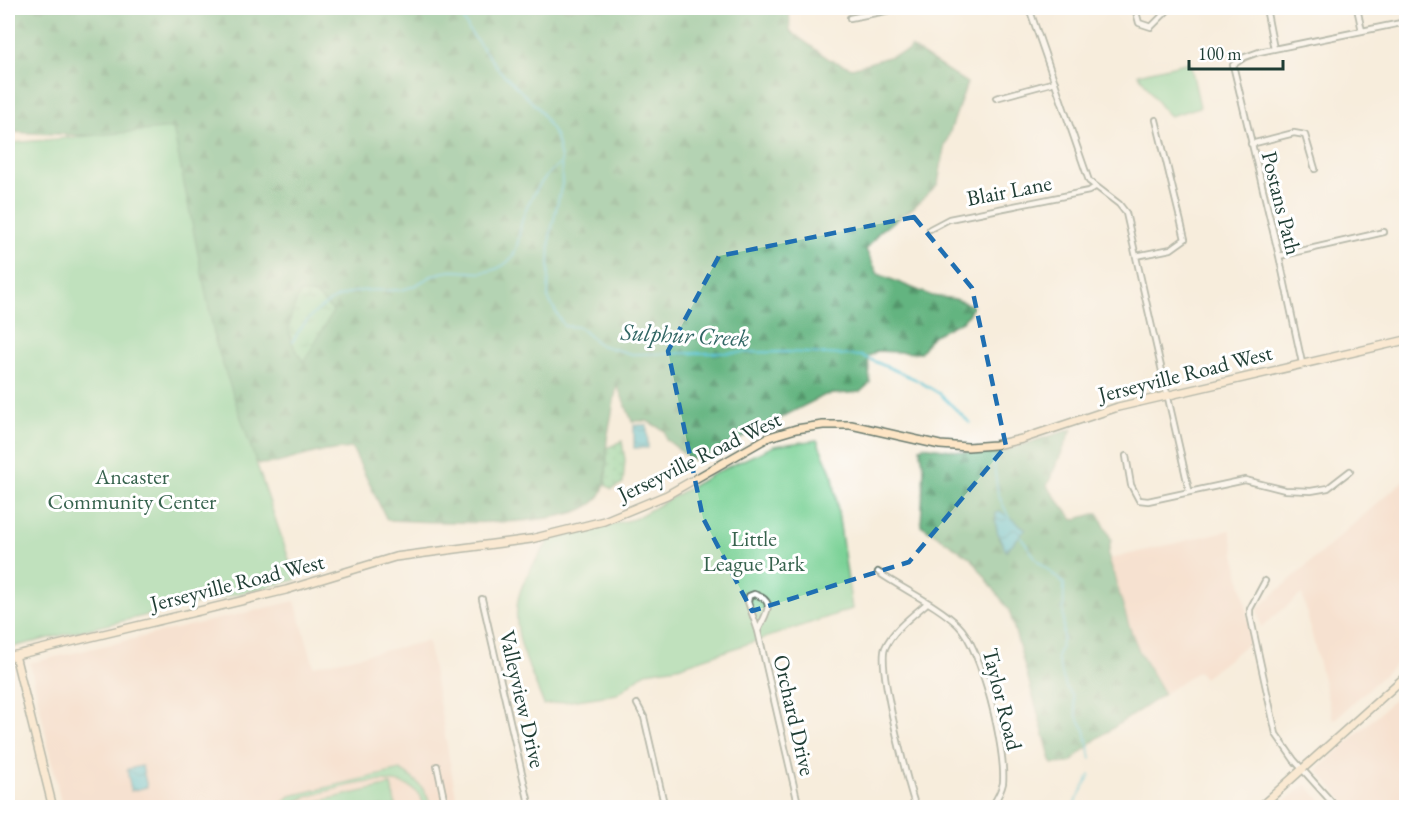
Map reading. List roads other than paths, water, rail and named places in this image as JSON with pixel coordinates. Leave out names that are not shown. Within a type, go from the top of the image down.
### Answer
[{"type":"main road","name":"Jerseyville Road West","points":[[11,656],[286,591],[395,557],[531,538],[604,521],[667,495],[769,437],[796,429],[823,425],[851,425],[940,445],[968,447],[995,445],[1022,439],[1118,407],[1407,340]]},
{"type":"main road","points":[[11,656],[53,807]]},
{"type":"main road","points":[[1259,807],[1407,676]]},
{"type":"street","points":[[850,18],[901,8]]},
{"type":"street","points":[[1029,8],[1089,181],[1119,204],[1126,213],[1189,490]]},
{"type":"street","points":[[1135,8],[1139,23],[1144,27],[1151,27],[1170,8]]},
{"type":"street","points":[[1266,8],[1274,49],[1407,22]]},
{"type":"street","points":[[1357,8],[1362,31]]},
{"type":"street","name":"Postans Path","points":[[1274,49],[1245,57],[1233,65],[1302,363]]},
{"type":"street","points":[[996,98],[1055,82]]},
{"type":"street","points":[[1136,256],[1171,249],[1185,239],[1156,120]]},
{"type":"street","points":[[1251,144],[1294,134],[1305,135],[1315,169]]},
{"type":"street","name":"Blair Lane","points":[[930,229],[949,219],[1089,191],[1095,187]]},
{"type":"street","points":[[1279,256],[1384,232]]},
{"type":"street","points":[[1126,456],[1131,485],[1139,500],[1148,501],[1189,490],[1245,480],[1285,490],[1311,491],[1328,488],[1350,471]]},
{"type":"street","name":"Taylor Road","points":[[878,572],[958,625],[971,642],[980,664],[1003,770],[1000,795],[991,807]]},
{"type":"street","points":[[1265,581],[1250,609],[1250,615],[1276,734],[1302,770],[1337,807]]},
{"type":"street","name":"Orchard Drive","points":[[758,631],[768,602],[754,594],[749,596],[748,602],[758,631],[799,807]]},
{"type":"street","name":"Valleyview Drive","points":[[482,599],[530,807]]},
{"type":"street","points":[[916,807],[888,690],[884,650],[894,634],[926,604]]},
{"type":"street","points":[[637,704],[644,717],[665,807]]},
{"type":"street","points":[[437,766],[447,807]]},
{"type":"water","points":[[634,425],[647,425],[648,448],[634,448]]},
{"type":"water","points":[[1000,511],[1026,529],[1006,551],[996,528],[996,512]]},
{"type":"water","points":[[142,766],[147,787],[131,791],[127,769]]},
{"type":"waterway","name":"Sulphur Creek","points":[[458,8],[469,30],[499,70],[539,109],[556,137],[561,159],[562,184],[550,236],[548,298],[564,326],[579,327],[600,345],[632,354],[788,352],[862,356],[915,379],[940,394],[970,423]]},
{"type":"waterway","points":[[293,341],[305,323],[320,308],[349,293],[405,289],[443,272],[484,272],[504,265],[516,249],[522,220],[532,197],[542,181],[560,164]]},
{"type":"waterway","name":"Sulphur Creek","points":[[993,458],[998,494],[1010,520]]},
{"type":"waterway","points":[[1021,537],[1037,560],[1064,584],[1063,638],[1057,658],[1066,687],[1073,696],[1077,717],[1085,730],[1091,759]]},
{"type":"waterway","points":[[1072,808],[1090,775]]},
{"type":"park label","name":"Ancaster Community Center","points":[[132,488]]},
{"type":"park label","name":"Little League Park","points":[[754,550]]}]
